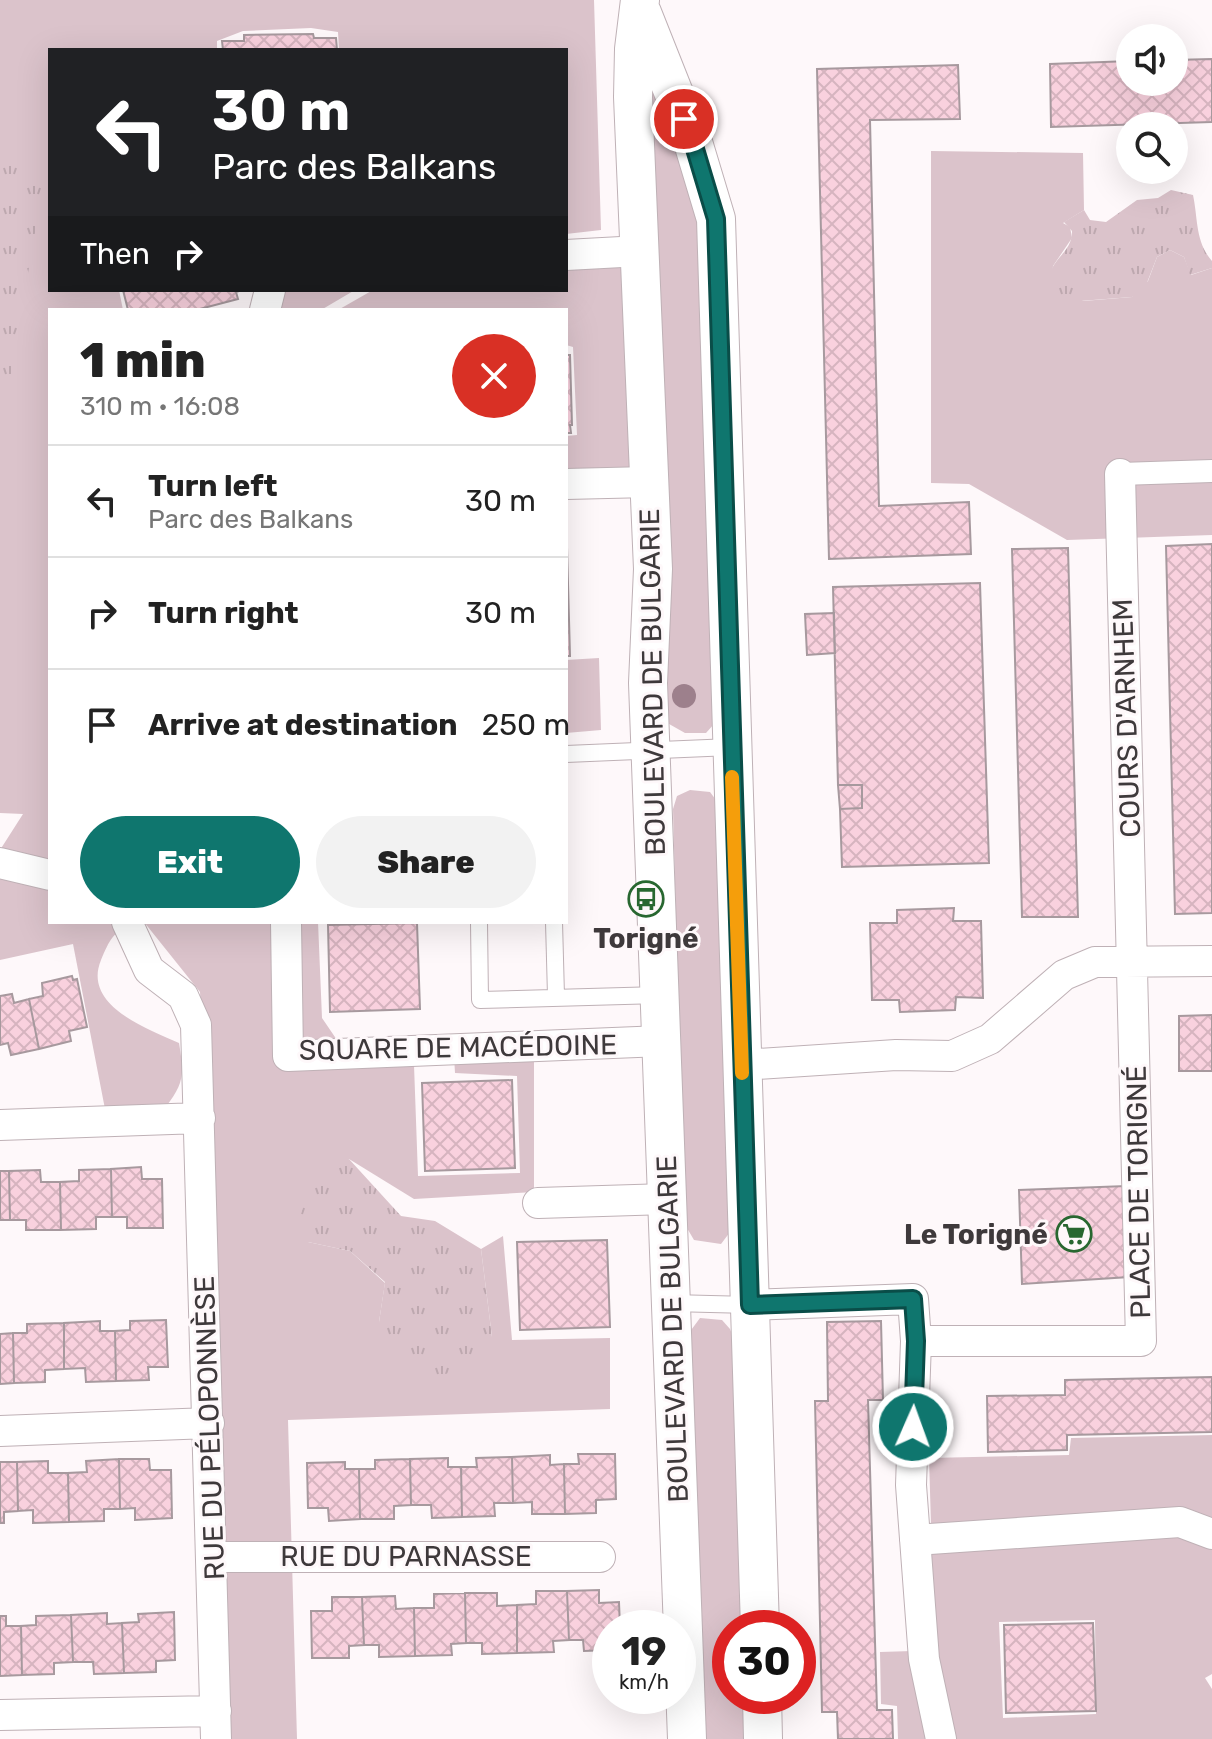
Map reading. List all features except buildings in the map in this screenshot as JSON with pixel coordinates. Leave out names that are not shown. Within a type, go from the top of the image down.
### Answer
[{"type":"street","name":"BOULEVARD DE BULGARIE","points":[[640,5],[633,73],[653,569],[648,683],[687,1739]]},
{"type":"street","name":"BOULEVARD DE BULGARIE","points":[[640,5],[692,139],[716,219],[759,1610]]},
{"type":"street","points":[[568,255],[640,251]]},
{"type":"street","points":[[1120,474],[1212,471]]},
{"type":"street","name":"COURS D'ARNHEM","points":[[1120,474],[1133,961]]},
{"type":"street","points":[[568,484],[649,482]]},
{"type":"street","points":[[0,863],[48,875]]},
{"type":"street","name":"RUE DU PÉLOPONNÈSE","points":[[128,924],[149,970],[183,996],[196,1025],[216,1725]]},
{"type":"street","name":"SQUARE DE MACÉDOINE","points":[[286,924],[288,1056],[662,1041]]},
{"type":"street","name":"PLACE DE TORIGNÉ","points":[[916,1341],[1141,1341],[1133,961]]},
{"type":"street","points":[[742,1065],[896,1055],[952,1056],[990,1039],[1064,975],[1095,962],[1212,961]]},
{"type":"street","points":[[0,1125],[200,1118]]},
{"type":"street","points":[[538,1203],[667,1199]]},
{"type":"street","points":[[750,1305],[913,1299],[916,1341],[911,1485],[924,1659],[941,1739]]},
{"type":"street","points":[[0,1431],[209,1423]]},
{"type":"street","points":[[915,1540],[1180,1522],[1212,1534]]},
{"type":"street","name":"RUE DU PARNASSE","points":[[212,1557],[600,1557]]},
{"type":"street","points":[[762,1714],[763,1739]]},
{"type":"street","points":[[0,1715],[216,1725]]},
{"type":"lane","points":[[568,754],[731,747]]},
{"type":"lane","points":[[479,924],[480,1000],[660,995]]},
{"type":"lane","points":[[554,924],[556,996]]},
{"type":"lane","points":[[671,1303],[750,1305]]},
{"type":"green space","points":[[0,0],[594,0],[601,230],[568,234],[568,48],[339,48],[338,32],[311,28],[243,31],[217,41],[217,48],[48,48],[48,292],[119,292],[123,308],[48,308],[48,924],[129,924],[109,942],[98,976],[101,990],[121,1014],[179,1043],[182,1063],[180,1084],[165,1108],[105,1109],[73,944],[0,960],[0,850],[23,814],[0,813]]},
{"type":"green space","points":[[655,73],[703,217],[714,724],[706,733],[685,733],[662,720],[646,84]]},
{"type":"green space","points":[[931,151],[1083,153],[1084,210],[1063,223],[1070,227],[1072,238],[1053,266],[1052,277],[1083,301],[1132,297],[1148,281],[1157,257],[1170,250],[1184,257],[1191,275],[1212,268],[1212,535],[1067,540],[969,484],[931,483]]},
{"type":"green space","points":[[0,154],[43,156],[40,203],[11,374],[0,418]]},
{"type":"green space","points":[[1171,190],[1193,195],[1200,238],[1212,261],[1212,268],[1190,275],[1184,257],[1170,250],[1157,257],[1143,293],[1132,297],[1067,302],[1051,279],[1051,271],[1070,241],[1072,231],[1064,222],[1084,210],[1090,220],[1106,222],[1137,200],[1158,198]]},
{"type":"green space","points":[[568,266],[629,266],[635,469],[568,473],[568,436],[577,435],[573,347],[568,346],[568,308],[342,308],[370,292],[568,292]]},
{"type":"green space","points":[[274,292],[352,292],[324,308],[270,308]]},
{"type":"green space","points":[[599,658],[601,730],[568,733],[568,660]]},
{"type":"green space","points":[[690,790],[710,792],[716,800],[730,1232],[721,1244],[694,1240],[684,1223],[673,809],[677,796]]},
{"type":"green space","points":[[146,924],[318,924],[322,1018],[352,1062],[414,1065],[418,1176],[520,1173],[517,1076],[455,1073],[454,1056],[534,1054],[534,1192],[414,1199],[349,1159],[308,1242],[350,1251],[385,1283],[379,1322],[492,1337],[481,1249],[503,1236],[512,1340],[610,1338],[610,1409],[288,1420],[297,1739],[231,1739],[212,1209],[200,992]]},
{"type":"green space","points":[[349,1159],[401,1216],[435,1221],[481,1249],[492,1337],[463,1369],[421,1381],[396,1359],[379,1322],[385,1282],[350,1251],[308,1242],[300,1217],[312,1177]]},
{"type":"green space","points":[[700,1318],[722,1320],[735,1342],[746,1610],[712,1610],[712,1714],[750,1714],[751,1739],[699,1739],[686,1337]]},
{"type":"green space","points":[[1212,1435],[1212,1674],[1205,1678],[1212,1689],[1212,1739],[898,1739],[897,1706],[881,1704],[880,1652],[912,1651],[934,1624],[929,1458],[1069,1455],[1071,1438]],"holes":[[[1095,1620],[1096,1714],[1003,1718],[999,1622]]]},
{"type":"slow traffic","points":[[732,777],[742,1073]]},
{"type":"place","name":"Torigné","points":[[646,899]]},
{"type":"place","name":"Le Torigné","points":[[1074,1234]]},
{"type":"route","points":[[684,119],[716,219],[750,1305],[913,1299],[916,1341],[913,1427]]}]
